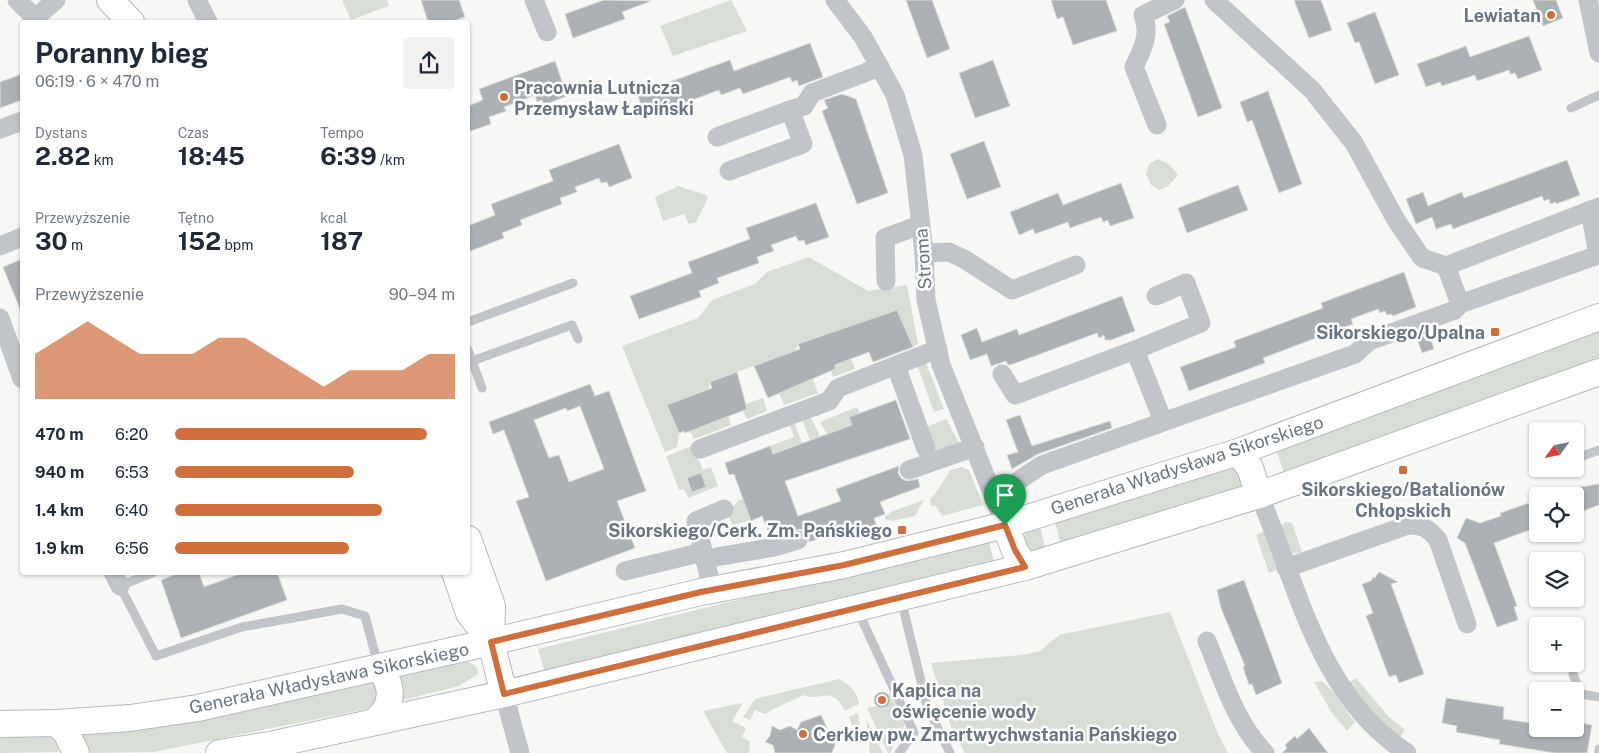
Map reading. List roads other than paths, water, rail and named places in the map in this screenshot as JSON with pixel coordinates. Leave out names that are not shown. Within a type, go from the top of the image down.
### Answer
[{"type":"main road","points":[[110,0],[129,20]]},
{"type":"main road","name":"Generała Władysława Sikorskiego","points":[[0,724],[56,724],[130,718],[198,708],[379,668],[712,589],[844,565],[1005,525],[1238,452],[1599,318]]},
{"type":"main road","points":[[219,753],[271,749],[374,722],[504,694],[1025,567],[1259,495],[1599,372]]},
{"type":"main road","points":[[1238,452],[1250,468],[1259,495]]},
{"type":"main road","points":[[1005,525],[1015,550],[1025,567]]},
{"type":"main road","points":[[470,545],[492,606],[491,642],[504,694]]},
{"type":"main road","points":[[456,575],[469,613],[491,642]]},
{"type":"main road","points":[[374,722],[382,716],[388,707],[390,696],[386,676],[379,668]]},
{"type":"main road","points":[[56,724],[66,732],[76,753]]},
{"type":"street","points":[[17,0],[35,18],[56,0]]},
{"type":"street","points":[[197,0],[207,20]]},
{"type":"street","points":[[534,0],[547,32]]},
{"type":"street","name":"Stroma","points":[[835,0],[863,37],[895,94],[913,155],[924,253],[926,300],[941,365],[1005,525]]},
{"type":"street","points":[[1157,125],[1134,67],[1145,44],[1146,24],[1140,8],[1175,0]]},
{"type":"street","points":[[995,496],[1042,466],[1163,421],[1355,354],[1369,341],[1456,310],[1460,304],[1598,255],[1595,208],[1446,266],[1422,258],[1396,220],[1354,143],[1312,90],[1214,0]]},
{"type":"street","points":[[1588,0],[1599,53]]},
{"type":"street","points":[[717,137],[804,106],[812,93],[880,67]]},
{"type":"street","points":[[729,171],[803,144],[790,110]]},
{"type":"street","points":[[0,129],[20,122]]},
{"type":"street","points":[[886,281],[885,238],[920,225]]},
{"type":"street","points":[[0,246],[20,238]]},
{"type":"street","points":[[924,253],[950,252],[1012,290],[1076,265]]},
{"type":"street","points":[[1446,266],[1460,304]]},
{"type":"street","points":[[1002,374],[1015,395],[1201,323],[1186,283],[1156,296]]},
{"type":"street","points":[[0,318],[20,373]]},
{"type":"street","points":[[700,450],[829,401],[838,388],[938,349]]},
{"type":"street","points":[[1135,350],[1163,421]]},
{"type":"street","points":[[896,366],[926,449]]},
{"type":"street","points":[[909,470],[975,447]]},
{"type":"street","points":[[1259,495],[1311,631],[1328,666],[1346,697],[1367,722],[1407,753]]},
{"type":"street","points":[[712,589],[696,521],[724,509]]},
{"type":"street","points":[[1286,568],[1408,525],[1417,524],[1432,532],[1438,540],[1467,624]]},
{"type":"street","points":[[625,571],[704,556],[775,547],[798,540]]},
{"type":"street","points":[[1208,640],[1231,701],[1249,733],[1265,753]]},
{"type":"street","points":[[504,694],[520,753]]},
{"type":"lane","points":[[1571,108],[1599,95]]},
{"type":"lane","points":[[470,321],[573,283]]},
{"type":"lane","points":[[472,361],[572,324],[578,339]]},
{"type":"lane","points":[[470,356],[482,388]]},
{"type":"lane","points":[[1584,456],[1599,450]]},
{"type":"lane","points":[[138,575],[116,579],[156,656],[242,627],[342,609],[364,616],[379,668]]},
{"type":"lane","points":[[901,598],[927,706],[950,753]]},
{"type":"lane","points":[[857,608],[914,733],[899,753]]},
{"type":"lane","points":[[1573,674],[1581,694],[1599,697]]},
{"type":"place","name":"Lewiatan","points":[[1551,15]]},
{"type":"place","name":"Pracownia Lutnicza Przemysław Łapiński","points":[[504,97]]},
{"type":"place","name":"Sikorskiego/Upalna","points":[[1495,332]]},
{"type":"place","name":"Sikorskiego/Batalionów Chłopskich","points":[[1403,470]]},
{"type":"place","name":"Sikorskiego/Cerk. Zm. Pańskiego","points":[[902,530]]},
{"type":"place","name":"Kaplica na oświęcenie wody","points":[[882,700]]},
{"type":"place","name":"Cerkiew pw. Zmartwychwstania Pańskiego","points":[[803,734]]}]
